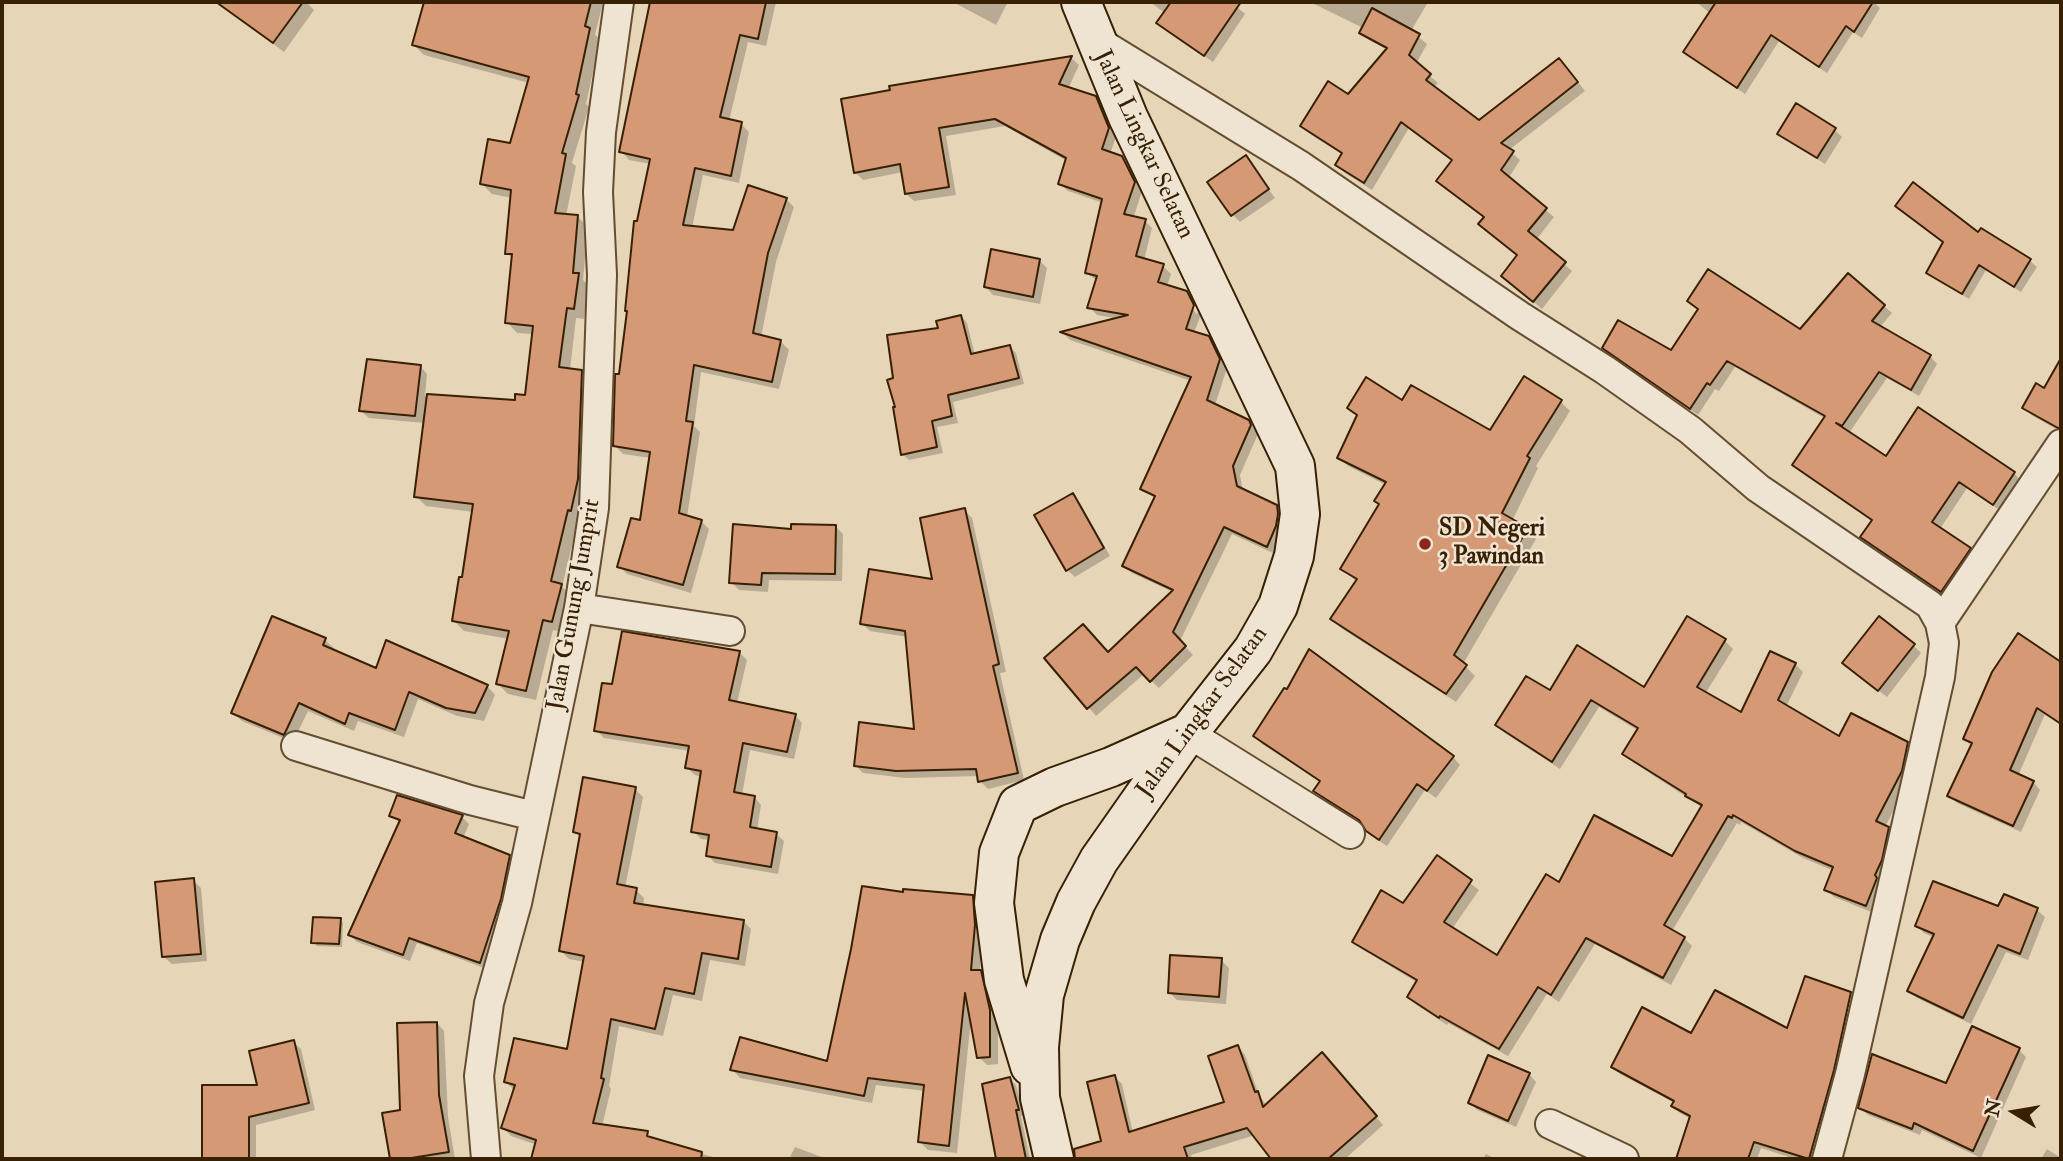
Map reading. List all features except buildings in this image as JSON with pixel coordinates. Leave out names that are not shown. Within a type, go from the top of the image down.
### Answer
[{"type":"street","name":"Jalan Gunung Jumprit","points":[[486,1159],[479,1076],[487,1015],[517,903],[579,608],[594,508],[602,275],[598,192],[601,132],[619,2]]},
{"type":"street","points":[[1083,12],[1301,166],[1520,316],[1605,370],[1690,430],[1758,488],[1930,605],[1940,623],[1944,643],[1940,677],[1850,1074],[1827,1159]]},
{"type":"street","name":"Jalan Lingkar Selatan","points":[[1054,1159],[1040,1098],[1039,1047],[1044,995],[1060,940],[1076,902],[1099,860],[1188,733],[1253,650],[1278,606],[1294,556],[1300,514],[1295,466],[1168,202],[1083,12]]},
{"type":"street","points":[[1940,623],[2061,444]]},
{"type":"street","points":[[579,608],[730,632]]},
{"type":"street","points":[[1040,1098],[1004,980],[994,903],[999,853],[1018,805],[1188,733],[1350,834]]},
{"type":"street","points":[[296,746],[470,800],[534,816]]},
{"type":"street","points":[[1550,1124],[1624,1159]]},
{"type":"place","name":"SD Negeri 3 Pawindan","points":[[1425,544]]}]
